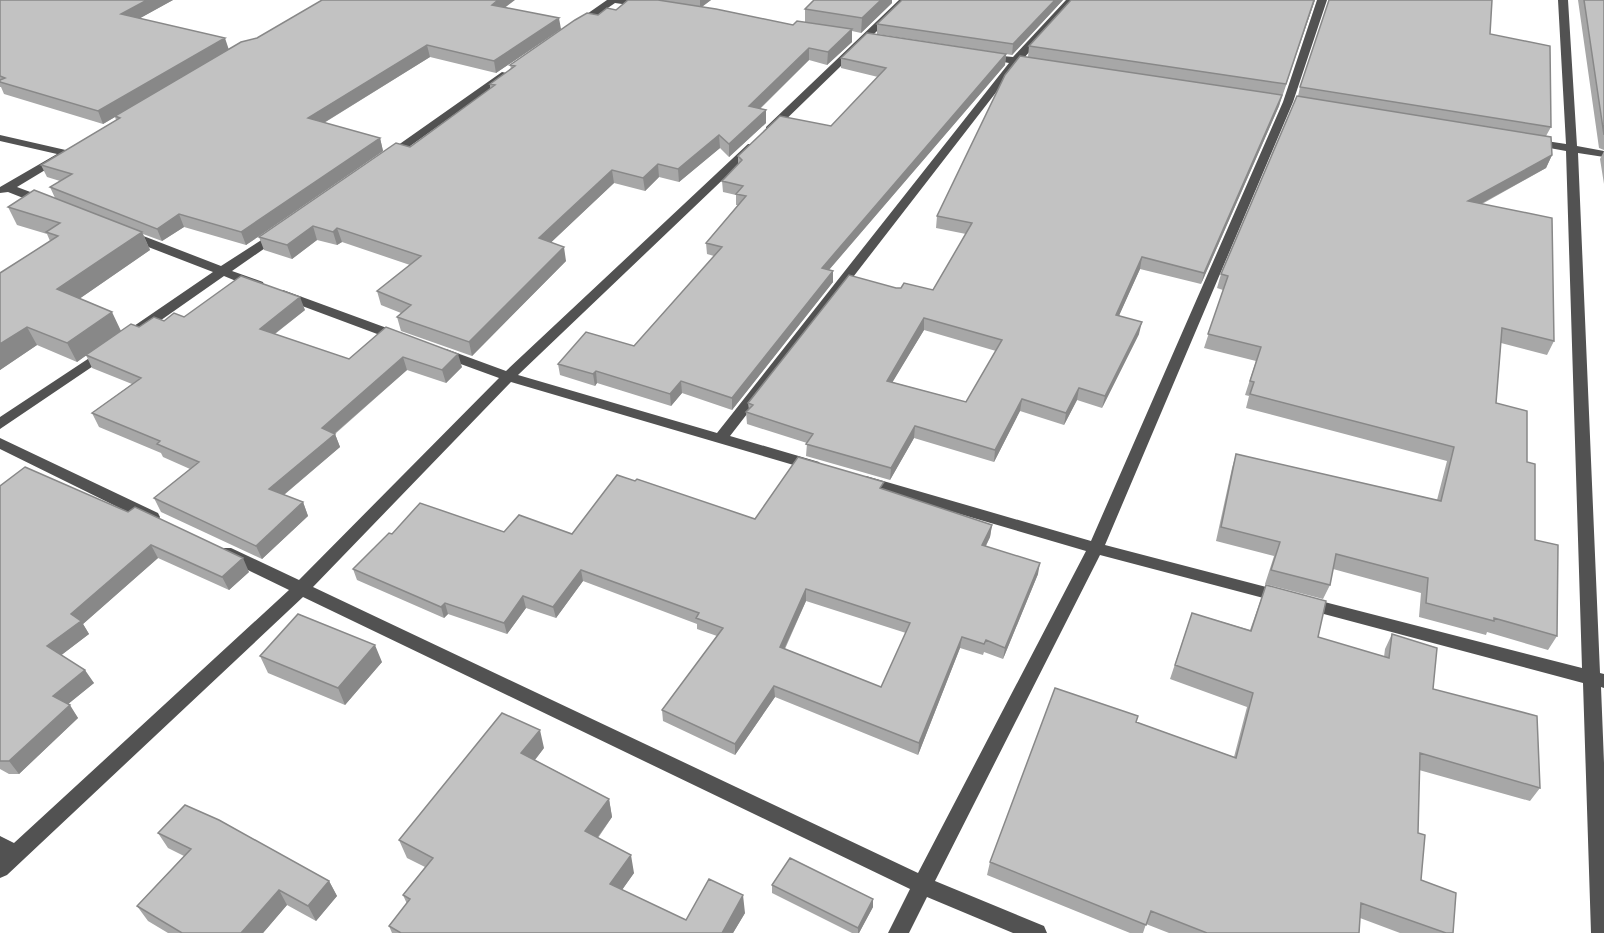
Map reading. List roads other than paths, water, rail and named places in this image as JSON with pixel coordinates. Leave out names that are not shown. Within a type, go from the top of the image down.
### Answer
[{"type":"street","points":[[564,34],[614,0],[660,7]]},
{"type":"street","points":[[0,869],[8,850],[301,588],[508,376],[904,0]]},
{"type":"street","points":[[720,439],[1016,60],[1071,0]]},
{"type":"street","points":[[898,933],[1096,548],[1287,102],[1322,0]]},
{"type":"street","points":[[1563,0],[1598,679],[1600,933]]},
{"type":"street","points":[[970,53],[1051,66]]},
{"type":"street","points":[[378,163],[515,68]]},
{"type":"street","points":[[0,138],[71,150],[4,189]]},
{"type":"street","points":[[1518,140],[1604,154]]},
{"type":"street","points":[[4,189],[61,208]]},
{"type":"street","points":[[0,424],[290,225]]},
{"type":"street","points":[[115,230],[222,272],[409,340]]},
{"type":"street","points":[[431,348],[508,376],[1096,548],[1598,679]]},
{"type":"street","points":[[0,443],[172,526]]},
{"type":"street","points":[[215,547],[924,886],[1037,933]]}]
